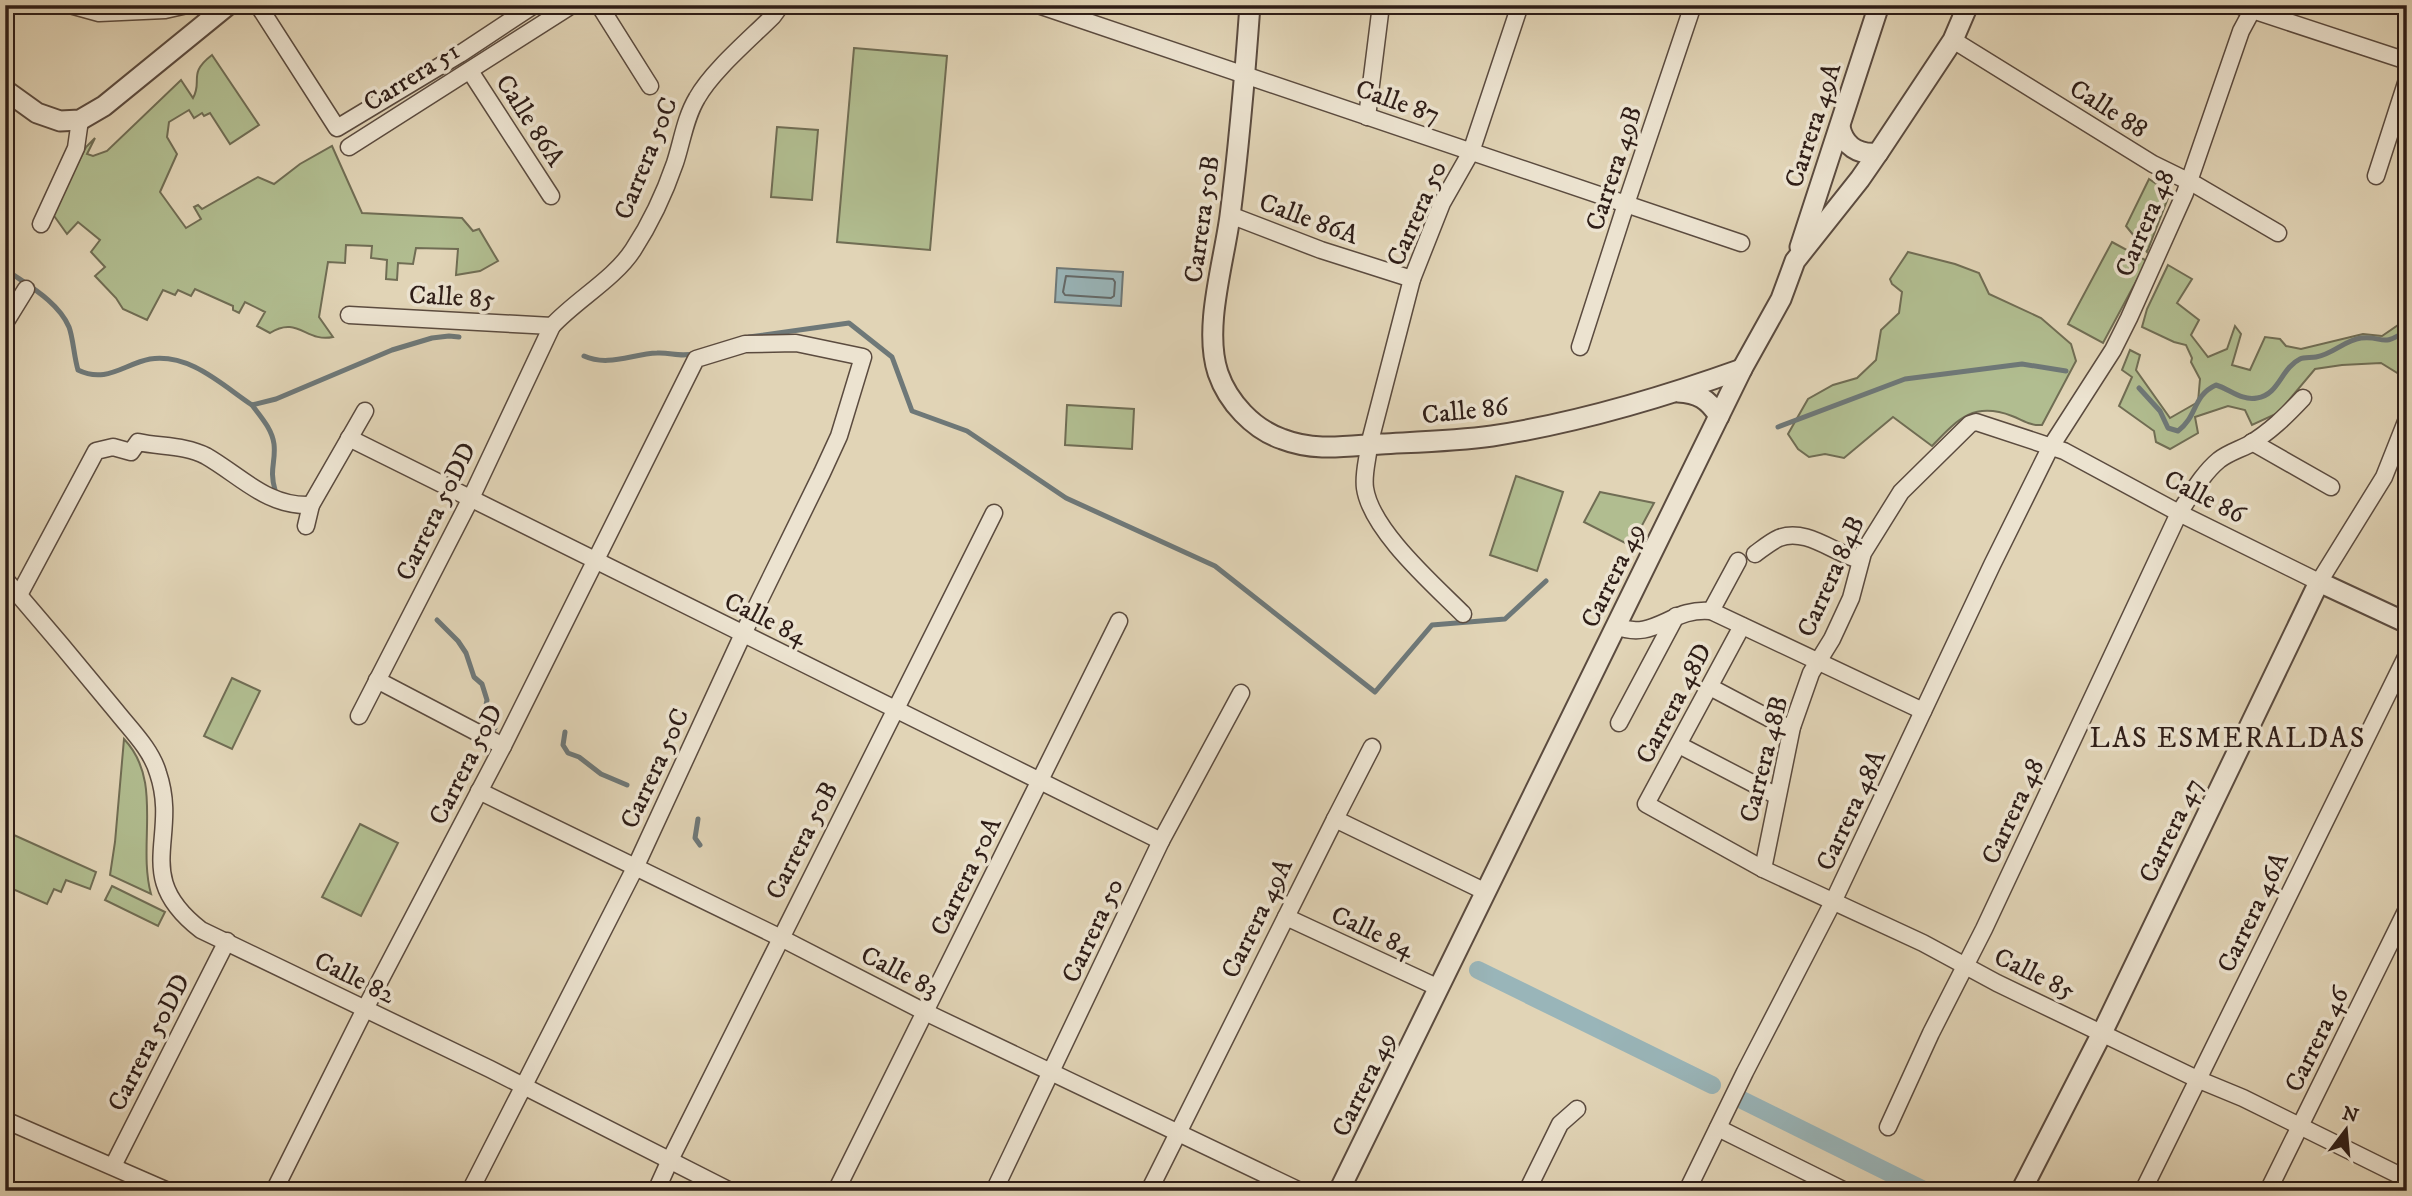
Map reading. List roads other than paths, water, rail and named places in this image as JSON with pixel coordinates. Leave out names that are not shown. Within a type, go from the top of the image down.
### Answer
[{"type":"street","points":[[70,5],[99,13],[165,10],[187,5]]},
{"type":"street","points":[[5,90],[37,113],[60,121],[80,120],[104,106],[228,5]]},
{"type":"street","name":"Carrera 51","points":[[258,5],[337,128],[460,54],[534,5]]},
{"type":"street","name":"Carrera 51","points":[[349,147],[572,5]]},
{"type":"street","points":[[600,5],[650,86]]},
{"type":"street","name":"Carrera 50C","points":[[552,326],[633,250],[669,177],[697,96],[781,5]]},
{"type":"street","name":"Calle 87","points":[[1038,5],[1741,243]]},
{"type":"street","name":"Carrera 50B","points":[[1250,5],[1230,215],[1213,344],[1218,373],[1236,405],[1257,427]]},
{"type":"street","points":[[1367,117],[1381,5]]},
{"type":"street","name":"Carrera 50","points":[[1462,614],[1385,531],[1371,506],[1365,489],[1364,472],[1412,279],[1441,203],[1471,152],[1520,5]]},
{"type":"street","name":"Carrera 49B","points":[[1580,347],[1693,5]]},
{"type":"street","name":"Carrera 49A","points":[[1795,261],[1879,5]]},
{"type":"street","name":"Carrera 49","points":[[1339,1191],[1742,369],[1781,299],[1795,261],[1878,153],[1953,40],[1968,5]]},
{"type":"street","points":[[2248,7],[2407,61]]},
{"type":"street","name":"Carrera 48","points":[[2050,448],[2113,350],[2189,181],[2248,7]]},
{"type":"street","name":"Calle 88","points":[[1953,40],[2153,164],[2189,181],[2277,233]]},
{"type":"street","name":"Calle 86A","points":[[470,71],[551,196]]},
{"type":"street","points":[[2376,176],[2407,80]]},
{"type":"street","points":[[41,224],[76,148],[80,120]]},
{"type":"street","points":[[1840,127],[1842,135],[1853,148],[1869,154],[1878,153]]},
{"type":"street","name":"Calle 86A","points":[[1230,215],[1321,250],[1412,279]]},
{"type":"street","points":[[5,323],[21,295]]},
{"type":"street","name":"Calle 85","points":[[349,314],[552,326]]},
{"type":"street","name":"Carrera 50DD","points":[[359,716],[471,498],[552,326]]},
{"type":"street","name":"Carrera 50C","points":[[470,1191],[635,868],[743,634],[839,436],[863,357],[796,343],[745,344],[696,359]]},
{"type":"street","name":"Carrera 50D","points":[[274,1191],[365,1009],[503,746],[696,359]]},
{"type":"street","name":"Calle 86","points":[[1257,427],[1284,440],[1321,449],[1453,440],[1521,431],[1678,392],[1742,369]]},
{"type":"street","points":[[1678,392],[1690,392],[1702,397],[1712,405],[1719,416]]},
{"type":"street","name":"Carrera 48","points":[[1888,1127],[2179,513],[2206,472],[2233,451],[2252,442],[2279,423],[2303,398]]},
{"type":"street","points":[[306,526],[311,505],[365,411]]},
{"type":"street","name":"Carrera 47","points":[[2021,1191],[2102,1033],[2319,582],[2384,477],[2407,419]]},
{"type":"street","name":"Calle 86","points":[[1976,422],[2064,451],[2179,513],[2407,623]]},
{"type":"street","name":"Carrera 84B","points":[[1817,662],[1832,639],[1852,598],[1860,560],[1887,511],[1901,492],[1962,429],[1976,422]]},
{"type":"street","name":"Calle 84","points":[[349,438],[1161,842]]},
{"type":"street","points":[[19,595],[96,452],[113,446],[131,453],[138,442],[158,447],[187,449],[205,456],[263,495],[298,506],[311,505]]},
{"type":"street","points":[[2252,442],[2330,487]]},
{"type":"street","name":"Carrera 48A","points":[[1687,1191],[1833,902],[2050,448]]},
{"type":"street","name":"Carrera 50B","points":[[656,1191],[994,513]]},
{"type":"street","points":[[1755,554],[1780,538],[1796,536],[1816,541],[1860,560]]},
{"type":"street","points":[[1711,611],[1738,561]]},
{"type":"street","name":"Calle 82","points":[[5,579],[145,748],[159,775],[164,816],[160,870],[168,895],[178,911],[193,924],[730,1191]]},
{"type":"street","points":[[1616,626],[1644,631],[1689,611],[1711,611],[1923,711]]},
{"type":"street","points":[[1619,723],[1676,616]]},
{"type":"street","name":"Carrera 50A","points":[[836,1191],[1119,621]]},
{"type":"street","name":"Carrera 48D","points":[[1646,804],[1742,626]]},
{"type":"street","name":"Carrera 46A","points":[[2143,1191],[2407,655]]},
{"type":"street","name":"Carrera 48B","points":[[1763,869],[1792,727],[1817,662]]},
{"type":"street","points":[[377,680],[503,746]]},
{"type":"street","points":[[1710,687],[1782,725],[1792,727]]},
{"type":"street","name":"Carrera 50","points":[[993,1191],[1161,842],[1241,693]]},
{"type":"street","points":[[1679,746],[1777,796]]},
{"type":"street","name":"Carrera 49A","points":[[1149,1191],[1372,747]]},
{"type":"street","name":"Calle 83","points":[[479,791],[781,938],[925,1012],[1300,1191]]},
{"type":"street","name":"Calle 85","points":[[1646,804],[1763,869],[1923,943],[1964,966],[2407,1179]]},
{"type":"street","points":[[1335,819],[1486,892]]},
{"type":"street","name":"Carrera 46","points":[[2268,1191],[2407,909]]},
{"type":"street","name":"Calle 84","points":[[1286,918],[1439,988]]},
{"type":"street","name":"Carrera 50DD","points":[[113,1166],[227,941]]},
{"type":"street","points":[[1527,1191],[1560,1124],[1577,1108]]},
{"type":"street","points":[[5,1120],[168,1191]]},
{"type":"street","points":[[1718,1128],[1845,1191]]},
{"type":"water","points":[[1057,268],[1123,272],[1121,306],[1055,302]]},
{"type":"waterway","points":[[5,269],[41,294],[64,318],[69,327],[78,370],[88,374],[106,374],[141,361],[165,358],[205,372],[252,405],[276,399],[392,350],[432,338],[459,337]]},
{"type":"waterway","points":[[749,337],[849,323],[892,357],[912,411],[967,431],[1066,498],[1215,566],[1375,692],[1432,625],[1505,619],[1546,581]]},
{"type":"waterway","points":[[2139,388],[2160,411],[2168,428],[2178,431],[2189,419],[2203,395],[2216,385],[2241,396],[2264,396],[2275,387],[2288,368],[2300,359],[2328,353],[2355,339],[2387,340],[2407,330]]},
{"type":"waterway","points":[[584,356],[611,360],[657,353],[696,353]]},
{"type":"waterway","points":[[1778,427],[1905,379],[2022,364],[2066,371]]},
{"type":"waterway","points":[[252,405],[266,423],[273,439],[275,490]]},
{"type":"waterway","points":[[437,620],[466,653],[474,677],[482,684],[487,700],[484,715],[495,728]]},
{"type":"waterway","points":[[565,732],[563,745],[568,753],[579,757],[601,774],[627,785]]},
{"type":"waterway","points":[[698,819],[695,838],[700,845]]},
{"type":"waterway","points":[[1478,970],[1712,1085]]},
{"type":"waterway","points":[[1738,1098],[1926,1191]]},
{"type":"district","name":"LAS ESMERALDAS","points":[[2228,737]]}]
